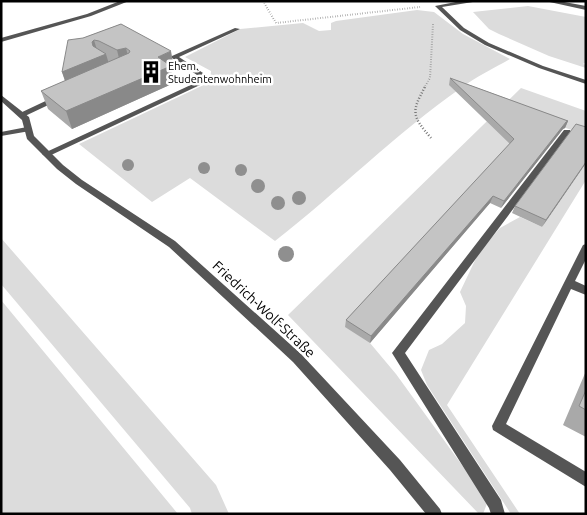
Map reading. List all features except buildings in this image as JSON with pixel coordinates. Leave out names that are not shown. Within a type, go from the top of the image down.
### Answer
[{"type":"street","points":[[1,40],[89,15],[126,1]]},
{"type":"street","points":[[438,6],[476,1]]},
{"type":"street","points":[[548,1],[586,8]]},
{"type":"street","points":[[438,6],[462,29],[487,44],[541,67],[586,82]]},
{"type":"street","points":[[46,154],[198,84],[201,74],[174,58],[237,29]]},
{"type":"street","points":[[1,97],[22,114],[67,95]]},
{"type":"street","name":"Friedrich-Wolf-Straße","points":[[22,114],[26,119],[30,136],[46,154],[79,182],[172,244],[303,365],[395,465],[434,514]]},
{"type":"street","points":[[1,134],[27,129]]},
{"type":"street","points":[[498,514],[496,504],[398,353],[567,132]]},
{"type":"street","points":[[586,248],[498,426],[586,480]]},
{"type":"street","points":[[568,283],[586,291]]},
{"type":"path","points":[[263,1],[276,24],[438,6]]},
{"type":"path","points":[[431,138],[417,122],[415,105],[430,78],[434,23],[432,17]]},
{"type":"shaded area","points":[[528,6],[586,17],[586,62],[583,64],[586,65],[586,68],[549,56],[499,34],[489,29],[473,12]]},
{"type":"shaded area","points":[[417,10],[434,12],[463,34],[510,59],[473,80],[413,124],[275,241],[190,178],[152,202],[79,144],[210,82],[211,71],[185,57],[240,29],[303,23],[319,31],[331,30],[331,23],[336,21]]},
{"type":"shaded area","points":[[521,88],[586,111],[586,135],[537,118],[370,343],[396,374],[488,501],[483,514],[479,514],[288,315]]},
{"type":"shaded area","points":[[586,163],[586,180],[447,405],[520,514],[511,514],[427,385],[421,370],[429,350],[442,344],[465,323],[466,306],[460,292],[479,252],[500,228],[520,217],[542,227]]},
{"type":"shaded area","points":[[1,238],[216,485],[229,514],[192,514],[190,508],[1,284]]},
{"type":"shaded area","points":[[1,300],[178,514],[1,514]]},
{"type":"place","name":"Ehem. Studentenwohnheim","points":[[151,72]]}]
